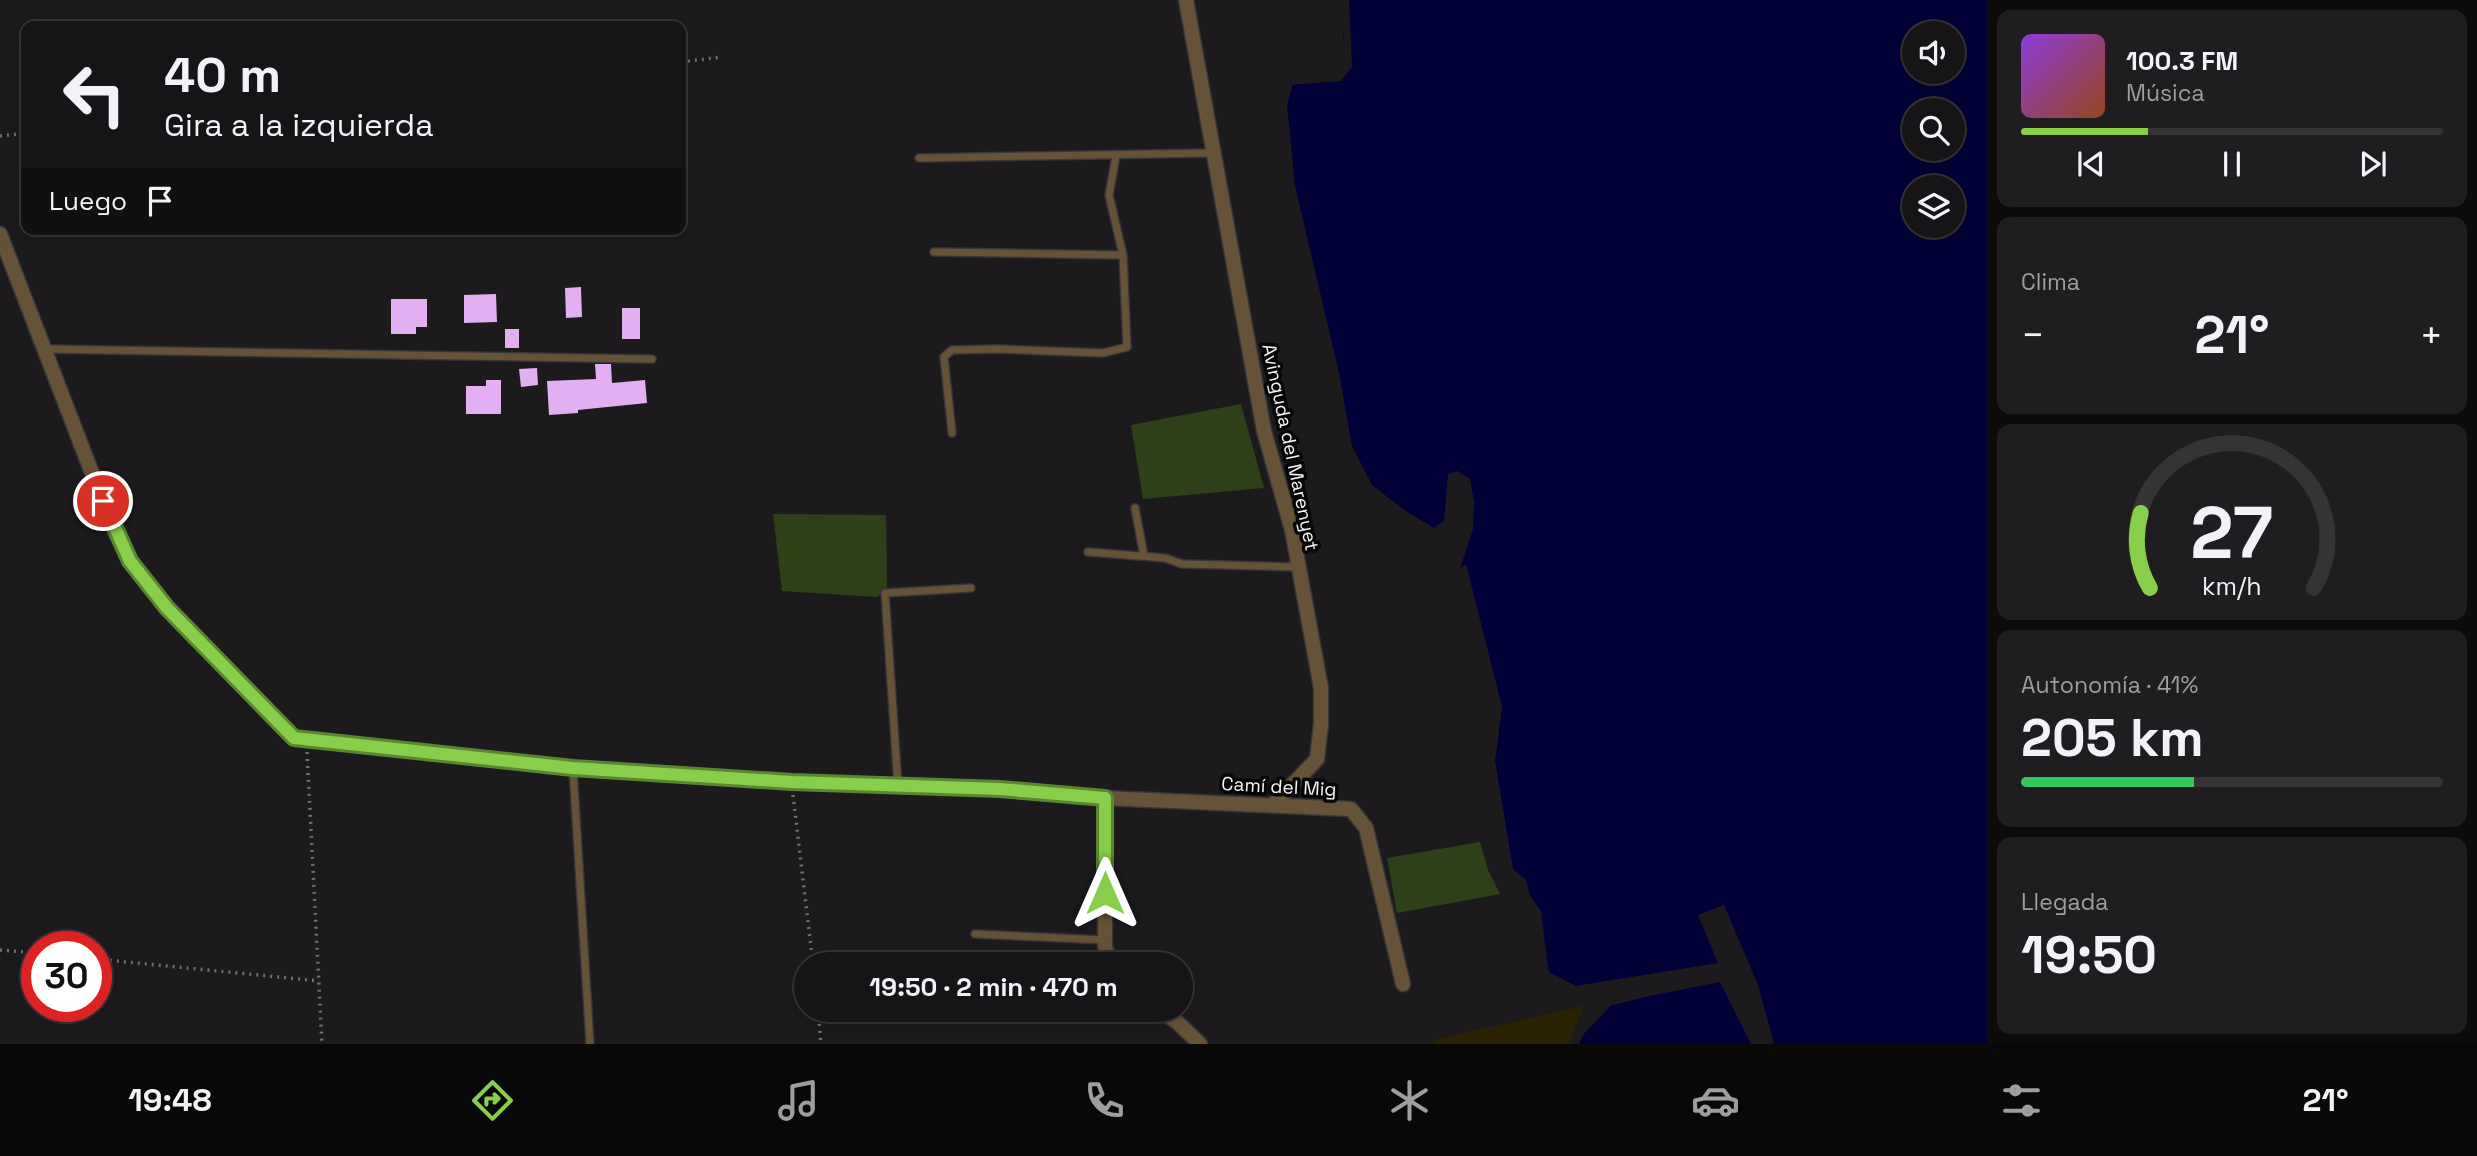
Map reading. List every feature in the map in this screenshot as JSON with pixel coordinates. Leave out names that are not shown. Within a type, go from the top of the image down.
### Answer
[{"type":"street","name":"Avinguda del Marenyet","points":[[1186,0],[1264,431],[1292,530],[1321,688],[1317,759],[1273,804]]},
{"type":"street","points":[[0,234],[112,525],[130,561],[167,608],[294,738],[306,740]]},
{"type":"street","name":"Camí del Mig","points":[[306,740],[573,768],[792,782],[1000,789],[1105,798],[1351,809],[1366,828],[1403,984]]},
{"type":"street","points":[[1105,798],[1105,940],[1108,952]]},
{"type":"street","points":[[1177,1022],[1200,1044]]},
{"type":"lane","points":[[919,158],[1214,153]]},
{"type":"lane","points":[[952,433],[944,357],[952,350],[1103,353],[1127,347],[1123,255],[1110,195],[1116,156]]},
{"type":"lane","points":[[934,252],[1123,255]]},
{"type":"lane","points":[[45,349],[652,359]]},
{"type":"lane","points":[[1135,508],[1144,556]]},
{"type":"lane","points":[[1088,552],[1165,558],[1182,564],[1297,567]]},
{"type":"lane","points":[[898,787],[885,593],[971,588]]},
{"type":"lane","points":[[573,768],[590,1044]]},
{"type":"lane","points":[[975,934],[1105,940]]},
{"type":"path","points":[[686,61],[721,57]]},
{"type":"path","points":[[0,136],[21,134]]},
{"type":"path","points":[[306,740],[322,1044]]},
{"type":"path","points":[[792,782],[812,952]]},
{"type":"path","points":[[0,950],[21,952]]},
{"type":"path","points":[[112,961],[319,981]]},
{"type":"path","points":[[819,1022],[821,1044]]},
{"type":"green space","points":[[1241,404],[1264,488],[1143,499],[1131,425]]},
{"type":"green space","points":[[773,514],[886,515],[887,590],[877,597],[782,591]]},
{"type":"green space","points":[[1480,842],[1488,870],[1500,894],[1397,913],[1387,858]]},
{"type":"sand","points":[[1584,1006],[1569,1044],[1434,1044],[1433,1040]]},
{"type":"shaded area","points":[[1342,0],[1987,0],[1987,1044],[1774,1044],[1758,985],[1724,905],[1698,915],[1718,963],[1576,986],[1549,972],[1526,880],[1501,859],[1480,757],[1495,707],[1459,572],[1473,529],[1474,502],[1470,479],[1457,471],[1448,474],[1444,521],[1434,528],[1407,512],[1372,485],[1352,446],[1339,373],[1295,186],[1287,106],[1294,79],[1345,70]]},
{"type":"shaded area","points":[[1720,982],[1751,1044],[1579,1044],[1583,1035],[1613,1003]]},
{"type":"pier","points":[[1338,0],[1349,0],[1352,67],[1341,81],[1289,85],[1293,76],[1342,68],[1344,36]]},
{"type":"pier","points":[[1466,564],[1502,707],[1495,761],[1514,875],[1497,860],[1480,775],[1478,752],[1491,707],[1455,573]]},
{"type":"pier","points":[[1525,889],[1541,911],[1549,976],[1545,973]]},
{"type":"pier","points":[[1722,978],[1605,1007],[1612,1000]]},
{"type":"building","points":[[581,287],[582,317],[566,318],[565,288]]},
{"type":"building","points":[[496,294],[497,322],[464,323],[464,295]]},
{"type":"building","points":[[391,299],[427,299],[427,327],[416,327],[416,334],[391,334]]},
{"type":"building","points":[[622,308],[640,308],[640,339],[622,339]]},
{"type":"building","points":[[505,329],[519,329],[519,348],[505,348]]},
{"type":"building","points":[[595,364],[611,364],[612,383],[645,380],[647,403],[549,415],[547,381],[596,379]]},
{"type":"building","points":[[537,368],[538,385],[521,387],[519,369]]},
{"type":"building","points":[[486,380],[501,380],[501,414],[466,414],[466,386],[486,386]]},
{"type":"route","points":[[103,501],[130,561],[167,608],[294,738],[573,768],[792,782],[1000,789],[1105,798],[1105,893]]}]
